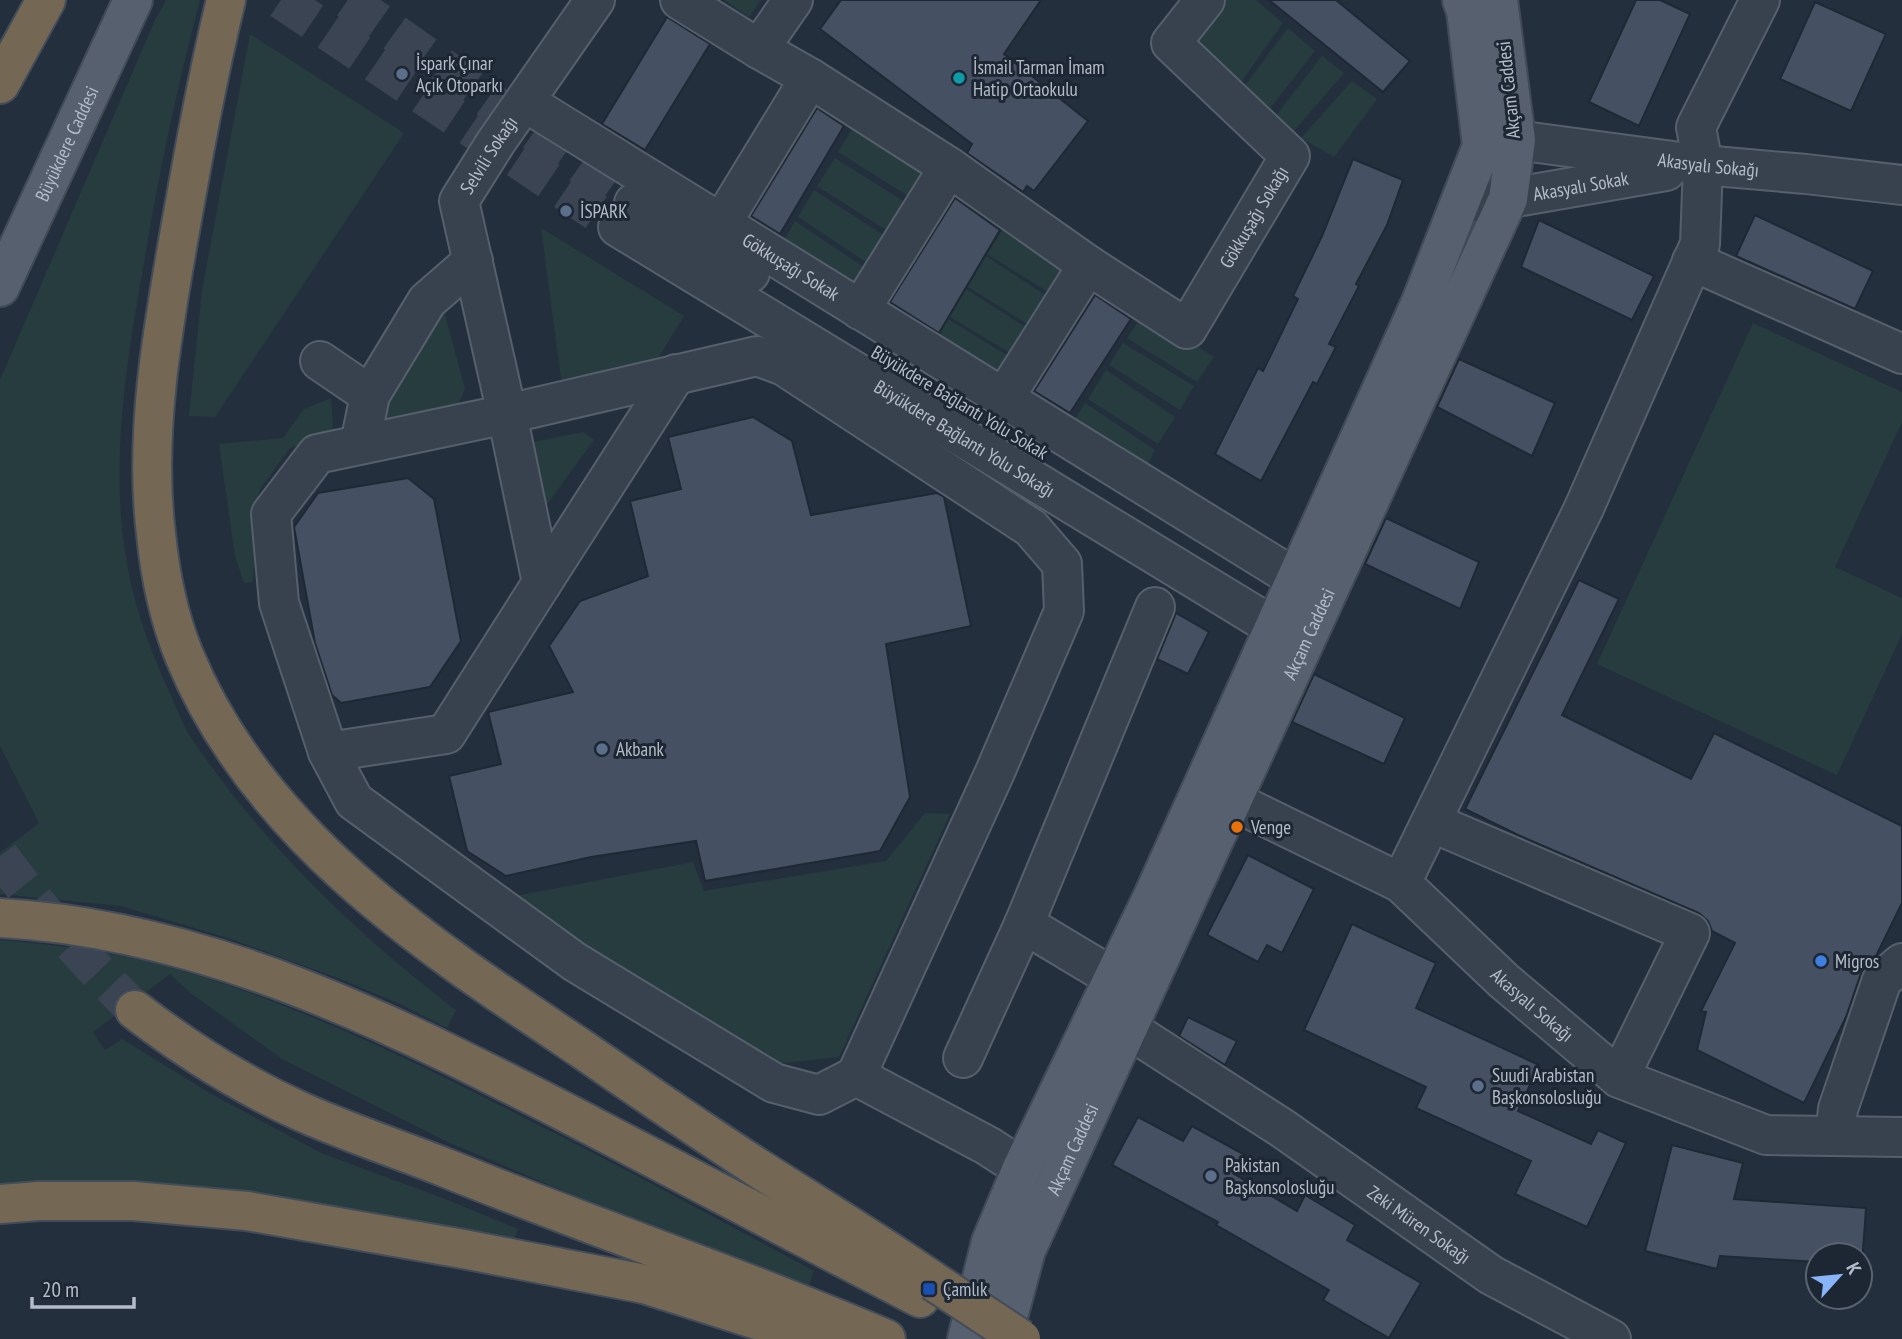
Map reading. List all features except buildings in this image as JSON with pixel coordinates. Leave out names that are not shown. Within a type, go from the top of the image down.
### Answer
[{"type":"highway","points":[[0,84],[46,0]]},
{"type":"highway","points":[[226,0],[190,172],[166,311],[151,480],[156,537],[167,599],[182,651],[229,742],[266,790],[359,889],[410,931],[758,1168],[867,1236],[926,1289],[1004,1339]]},
{"type":"highway","points":[[0,918],[104,929],[154,941],[228,961],[319,996],[382,1022],[507,1082],[926,1289],[1021,1339]]},
{"type":"highway","points":[[135,1010],[198,1055],[246,1084],[304,1112],[516,1197],[818,1310],[886,1339]]},
{"type":"highway","points":[[0,1204],[39,1201],[133,1201],[247,1211],[645,1284],[817,1339]]},
{"type":"main road","name":"Büyükdere Caddesi","points":[[0,287],[133,0]]},
{"type":"main road","name":"Akçam Caddesi","points":[[1009,1246],[1127,1028],[1233,801],[1293,607],[1421,302],[1482,146],[1466,11],[1462,0]]},
{"type":"main road","name":"Akçam Caddesi","points":[[1009,1246],[1022,1168],[1293,607],[1508,198],[1516,140],[1498,0]]},
{"type":"main road","points":[[967,1339],[1009,1246]]},
{"type":"main road","points":[[1004,1339],[1009,1246]]},
{"type":"street","name":"Selvili Sokağı","points":[[541,583],[507,414],[459,201],[595,0]]},
{"type":"street","name":"Gökkuşağı Sokağı","points":[[680,0],[810,78],[949,167],[1088,265],[1186,329],[1290,156],[1171,43],[1205,0]]},
{"type":"street","points":[[759,49],[793,0]]},
{"type":"street","points":[[1401,883],[1584,508],[1700,244],[1703,165],[1696,127],[1760,0]]},
{"type":"street","points":[[721,224],[810,78]]},
{"type":"street","name":"Gökkuşağı Sokak","points":[[525,102],[860,310]]},
{"type":"street","name":"Akasyalı Sokağı","points":[[1516,140],[1703,165],[1902,185]]},
{"type":"street","name":"Akasyalı Sokak","points":[[1460,204],[1703,165]]},
{"type":"street","points":[[949,167],[860,310],[1004,398],[1293,607]]},
{"type":"street","name":"Büyükdere Bağlantı Yolu Sokak","points":[[626,215],[1293,607]]},
{"type":"street","points":[[360,444],[370,395],[427,301],[473,261]]},
{"type":"street","points":[[1692,261],[1902,354]]},
{"type":"street","points":[[1004,398],[1088,265]]},
{"type":"street","points":[[757,356],[784,366],[1031,528],[1062,564],[1064,611],[995,772],[856,1076],[819,1095],[774,1083],[575,962],[354,801],[328,752],[279,603],[271,514],[317,454],[507,414],[676,374],[757,356]]},
{"type":"street","points":[[320,361],[370,395]]},
{"type":"street","points":[[328,752],[446,734],[676,374]]},
{"type":"street","points":[[963,1058],[1024,924],[1155,607]]},
{"type":"street","name":"Akasyalı Sokağı","points":[[1233,801],[1401,883],[1504,981],[1619,1078],[1766,1135],[1902,1137]]},
{"type":"street","points":[[1430,822],[1690,933],[1619,1078]]},
{"type":"street","points":[[1024,924],[1114,978]]},
{"type":"street","points":[[1835,1136],[1838,1109],[1882,980],[1902,962]]},
{"type":"street","name":"Zeki Müren Sokağı","points":[[1127,1028],[1282,1128],[1491,1275],[1611,1339]]},
{"type":"street","points":[[856,1076],[988,1146],[1022,1168]]},
{"type":"green space","points":[[166,0],[200,0],[161,171],[125,383],[120,492],[127,564],[135,599],[152,650],[183,723],[217,775],[278,849],[311,883],[382,949],[456,1010],[447,1028],[343,980],[231,939],[121,906],[0,894],[0,853],[39,823],[0,746],[0,380]]},
{"type":"green space","points":[[724,0],[761,0],[749,17]]},
{"type":"green space","points":[[1215,0],[1256,0],[1283,23],[1239,85],[1186,38]]},
{"type":"green space","points":[[1288,28],[1315,51],[1267,112],[1243,88]]},
{"type":"green space","points":[[250,34],[404,133],[215,417],[189,416],[202,290]]},
{"type":"green space","points":[[1322,56],[1344,73],[1293,132],[1274,118]]},
{"type":"green space","points":[[1352,81],[1377,99],[1334,157],[1301,138]]},
{"type":"green space","points":[[856,123],[925,170],[908,196],[838,152]]},
{"type":"green space","points":[[835,158],[905,202],[886,230],[817,186]]},
{"type":"green space","points":[[814,190],[883,235],[867,263],[798,217]]},
{"type":"green space","points":[[795,221],[864,267],[850,294],[779,249]]},
{"type":"green space","points":[[1007,222],[1076,267],[1056,297],[987,254]]},
{"type":"green space","points":[[541,228],[684,316],[652,368],[561,379]]},
{"type":"green space","points":[[986,256],[1054,301],[1037,330],[968,287]]},
{"type":"green space","points":[[966,289],[1035,333],[1020,359],[950,317]]},
{"type":"green space","points":[[443,307],[465,389],[456,409],[386,422],[373,413]]},
{"type":"green space","points":[[1145,312],[1214,357],[1197,382],[1127,338]]},
{"type":"green space","points":[[948,319],[1018,362],[1001,392],[931,348]]},
{"type":"green space","points":[[1753,323],[1902,392],[1902,422],[1835,567],[1902,598],[1902,634],[1837,775],[1597,664]]},
{"type":"green space","points":[[1123,343],[1194,386],[1180,410],[1109,365]]},
{"type":"green space","points":[[1106,370],[1175,417],[1158,444],[1088,399]]},
{"type":"green space","points":[[331,398],[333,429],[319,440],[290,448],[259,491],[253,582],[244,583],[235,556],[219,444],[283,438],[304,409]]},
{"type":"green space","points":[[1085,403],[1155,450],[1141,478],[1068,430]]},
{"type":"green space","points":[[583,432],[594,440],[548,503],[538,495],[528,443]]},
{"type":"green space","points":[[925,813],[950,814],[839,1057],[767,1065],[506,898],[693,862],[704,891],[886,861]]},
{"type":"green space","points":[[0,940],[87,950],[152,962],[258,996],[342,1030],[544,1128],[814,1271],[808,1288],[706,1251],[450,1143],[282,1059],[189,992],[170,974],[93,1032],[105,1050],[122,1039],[213,1095],[321,1153],[518,1229],[514,1241],[175,1188],[81,1181],[0,1184]]},
{"type":"tunnel","points":[[281,0],[618,227]]},
{"type":"tunnel","points":[[348,0],[634,203]]},
{"type":"tunnel","points":[[0,856],[64,936],[135,1010]]},
{"type":"place","name":"İspark Çınar Açık Otoparkı","points":[[402,74]]},
{"type":"place","name":"İsmail Tarman İmam Hatip Ortaokulu","points":[[959,78]]},
{"type":"place","name":"İSPARK","points":[[566,211]]},
{"type":"place","name":"Akbank","points":[[602,749]]},
{"type":"place","name":"Venge","points":[[1237,827]]},
{"type":"place","name":"Migros","points":[[1821,961]]},
{"type":"place","name":"Suudi Arabistan Başkonsolosluğu","points":[[1478,1086]]},
{"type":"place","name":"Pakistan Başkonsolosluğu","points":[[1211,1176]]},
{"type":"place","name":"Çamlık","points":[[929,1289]]}]
